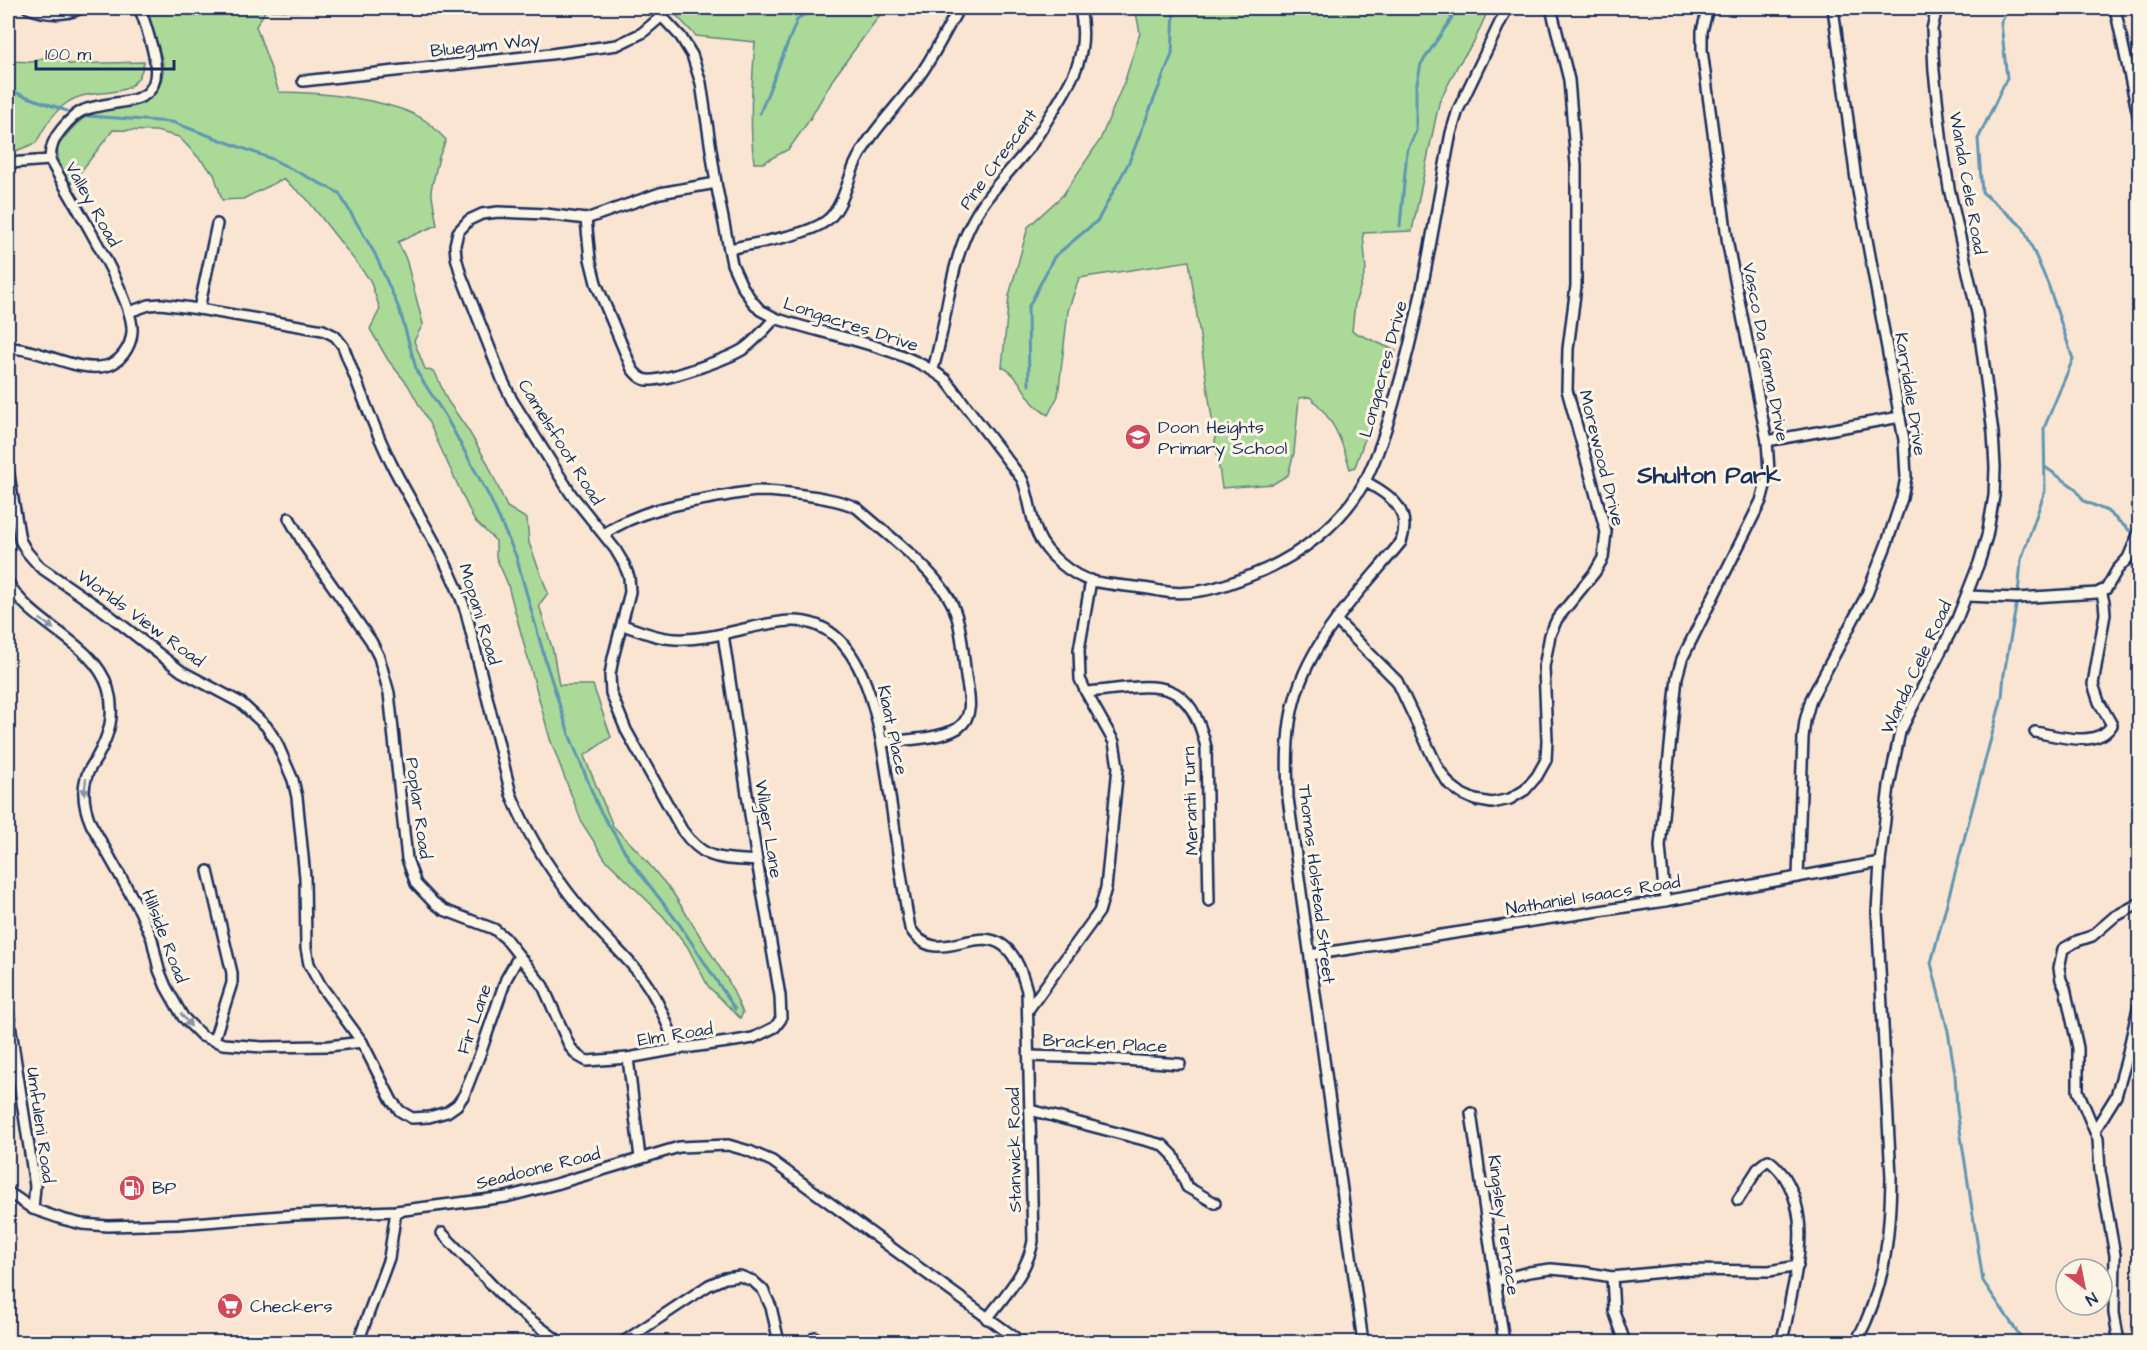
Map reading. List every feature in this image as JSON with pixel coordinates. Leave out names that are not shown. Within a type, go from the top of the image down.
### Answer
[{"type":"street","points":[[28,8],[52,15],[82,8]]},
{"type":"street","name":"Valley Road","points":[[8,348],[34,351],[79,366],[106,366],[115,363],[129,346],[132,333],[129,312],[118,285],[50,159],[52,144],[58,133],[80,112],[138,99],[152,86],[156,75],[156,64],[143,17],[138,8]]},
{"type":"street","name":"Longacres Drive","points":[[654,8],[681,37],[692,55],[701,83],[716,183],[732,264],[747,294],[760,310],[775,318],[883,349],[933,369],[957,393],[1022,478],[1029,494],[1039,537],[1052,555],[1070,570],[1090,580],[1164,592],[1194,593],[1210,591],[1275,566],[1315,540],[1352,500],[1365,481],[1388,424],[1405,366],[1451,133],[1458,110],[1507,8]]},
{"type":"street","points":[[729,249],[804,231],[829,219],[837,208],[864,147],[921,74],[959,8]]},
{"type":"street","name":"Pine Crescent","points":[[933,369],[956,262],[968,230],[983,203],[1030,146],[1065,94],[1076,73],[1084,41],[1080,8]]},
{"type":"street","name":"Morewood Drive","points":[[1336,620],[1397,681],[1438,768],[1449,784],[1475,800],[1492,803],[1510,799],[1525,790],[1537,776],[1546,760],[1544,667],[1550,634],[1557,619],[1595,572],[1603,558],[1606,532],[1567,390],[1568,349],[1575,286],[1576,165],[1569,80],[1551,8]]},
{"type":"street","name":"Vasco Da Gama Drive","points":[[1665,901],[1660,846],[1677,677],[1682,659],[1761,501],[1769,471],[1767,441],[1727,234],[1702,50],[1702,31],[1708,8]]},
{"type":"street","name":"Karridale Drive","points":[[1798,876],[1805,721],[1811,699],[1867,594],[1902,498],[1906,477],[1900,417],[1856,180],[1833,8]]},
{"type":"street","name":"Wanda Cele Road","points":[[1856,1342],[1881,1283],[1888,1245],[1891,1177],[1877,912],[1889,786],[1900,732],[1968,596],[1987,536],[1994,496],[1993,433],[1977,313],[1949,188],[1942,144],[1932,29],[1937,8]]},
{"type":"street","points":[[2115,8],[2139,124]]},
{"type":"street","name":"Bluegum Way","points":[[303,81],[617,45],[642,33],[662,16]]},
{"type":"street","points":[[8,163],[50,159]]},
{"type":"street","name":"Camelsfoot Road","points":[[716,183],[660,193],[586,219],[546,214],[498,212],[482,214],[469,220],[458,232],[455,245],[460,275],[512,400],[571,494],[604,534],[624,564],[630,592],[611,667],[611,693],[626,730],[682,830],[693,845],[705,854],[716,858],[757,861]]},
{"type":"street","points":[[586,219],[590,259],[596,283],[632,369],[638,376],[648,380],[654,379],[731,357],[746,348],[775,318]]},
{"type":"street","points":[[199,309],[217,224]]},
{"type":"street","name":"Mopani Road","points":[[129,312],[148,305],[199,309],[323,330],[335,336],[343,346],[385,450],[458,587],[511,795],[519,814],[548,864],[579,907],[645,980],[663,1011],[677,1049]]},
{"type":"street","points":[[1767,441],[1900,417]]},
{"type":"street","name":"Worlds View Road","points":[[8,470],[20,540],[40,567],[104,610],[181,671],[241,703],[266,726],[276,741],[290,771],[297,797],[305,878],[306,948],[309,964],[321,986],[352,1025],[362,1042]]},
{"type":"street","name":"Thomas Holstead Street","points":[[1363,1342],[1288,798],[1292,711],[1307,664],[1320,641],[1336,620],[1401,542],[1406,529],[1404,516],[1399,506],[1365,481]]},
{"type":"street","points":[[604,534],[617,525],[652,511],[688,502],[757,491],[829,499],[857,508],[930,574],[947,594],[956,616],[969,694],[969,714],[965,721],[951,731],[882,742]]},
{"type":"street","name":"Poplar Road","points":[[289,518],[306,548],[371,641],[379,657],[389,693],[407,859],[416,884],[425,896],[444,910],[494,929],[505,938],[543,987],[570,1047],[578,1056]]},
{"type":"street","points":[[1968,596],[2017,598],[2101,591],[2106,589],[2117,570],[2128,558],[2139,530]]},
{"type":"street","points":[[1028,1010],[1089,927],[1103,902],[1118,767],[1113,742],[1086,692],[1079,669],[1079,650],[1090,580]]},
{"type":"street","name":"Hillside Road","points":[[8,582],[29,609],[86,653],[100,670],[108,688],[111,728],[87,773],[84,789],[85,810],[140,911],[152,939],[159,970],[176,1006],[193,1029],[202,1036],[240,1047],[329,1046],[362,1042]]},
{"type":"street","points":[[2035,732],[2085,739],[2105,732],[2112,725],[2099,702],[2093,684],[2104,614],[2101,591]]},
{"type":"street","name":"Kiaat Place","points":[[623,625],[658,637],[677,640],[789,621],[811,621],[826,629],[840,641],[855,660],[875,709],[910,928],[916,938],[935,947],[994,940],[1011,953],[1019,968]]},
{"type":"street","name":"Wilger Lane","points":[[723,634],[782,1010],[781,1019],[775,1027]]},
{"type":"street","name":"Meranti Turn","points":[[1086,692],[1156,687],[1174,691],[1195,711],[1206,747],[1209,901]]},
{"type":"street","name":"Nathaniel Isaacs Road","points":[[1310,956],[1665,901],[1880,862]]},
{"type":"street","points":[[208,871],[232,974],[232,983],[214,1040]]},
{"type":"street","points":[[2119,1342],[2114,1313],[2115,1255],[2100,1171],[2098,1139],[2078,1091],[2078,1048],[2065,988],[2061,980],[2059,960],[2063,949],[2068,945],[2092,936],[2114,917],[2139,903]]},
{"type":"street","name":"Fir Lane","points":[[362,1042],[400,1112],[412,1118],[429,1117],[447,1112],[457,1105],[464,1095],[506,979],[519,956]]},
{"type":"street","name":"Stanwick Road","points":[[987,1319],[1026,1266],[1032,1241],[1028,1010],[1027,991],[1019,968]]},
{"type":"street","points":[[2096,1130],[2115,1096],[2138,1008]]},
{"type":"street","name":"Umfuleni Road","points":[[8,1011],[35,1186],[33,1209]]},
{"type":"street","name":"Elm Road","points":[[578,1056],[587,1061],[627,1058],[753,1038],[775,1027]]},
{"type":"street","name":"Bracken Place","points":[[1029,1056],[1180,1064]]},
{"type":"street","points":[[627,1058],[640,1158]]},
{"type":"street","points":[[1030,1110],[1163,1145],[1173,1155],[1187,1187],[1215,1203]]},
{"type":"street","name":"Kingsley Terrace","points":[[1471,1113],[1504,1342]]},
{"type":"street","name":"Seadoone Road","points":[[8,1192],[33,1209],[62,1219],[108,1226],[396,1211],[507,1197],[679,1147],[728,1145],[749,1150],[772,1161],[1021,1342]]},
{"type":"street","points":[[1738,1200],[1763,1162],[1768,1160],[1778,1168],[1788,1183],[1799,1214],[1801,1243],[1798,1266],[1781,1342]]},
{"type":"street","points":[[358,1342],[389,1258],[396,1211]]},
{"type":"street","points":[[442,1233],[512,1306],[561,1342]]},
{"type":"street","points":[[1495,1281],[1551,1269],[1612,1277],[1683,1270],[1769,1271],[1798,1266]]},
{"type":"street","points":[[623,1342],[709,1285],[725,1278],[740,1276],[753,1281],[763,1290],[771,1307],[779,1342]]},
{"type":"street","points":[[1612,1277],[1614,1311],[1625,1342]]},
{"type":"green space","points":[[144,8],[321,8],[296,11],[266,10],[256,26],[279,92],[334,95],[395,107],[426,121],[446,140],[439,157],[431,190],[437,225],[398,242],[406,259],[423,324],[414,341],[425,369],[435,372],[447,400],[487,462],[507,507],[527,519],[529,543],[548,593],[539,605],[553,651],[559,685],[593,685],[611,737],[584,756],[613,826],[638,851],[673,893],[729,982],[743,1013],[740,1018],[708,986],[687,946],[663,916],[605,859],[582,823],[550,739],[507,582],[496,557],[496,541],[474,520],[429,423],[408,385],[388,360],[370,329],[380,309],[370,280],[306,198],[283,179],[243,199],[222,200],[214,174],[179,137],[156,131],[113,130],[71,184],[60,169],[57,148],[77,123],[101,110],[137,104],[145,100],[152,95],[162,79],[163,64]]},
{"type":"green space","points":[[669,8],[885,8],[833,79],[810,119],[789,149],[763,163],[754,163],[751,118],[755,42],[696,36]]},
{"type":"green space","points":[[1135,8],[1489,8],[1474,42],[1458,65],[1439,103],[1412,231],[1363,233],[1366,270],[1355,303],[1352,331],[1396,351],[1355,467],[1350,469],[1340,439],[1325,413],[1310,397],[1299,398],[1294,453],[1288,475],[1273,484],[1222,488],[1189,261],[1079,278],[1068,311],[1058,396],[1048,415],[1033,403],[1015,377],[1002,367],[1009,296],[1028,227],[1063,195],[1100,140],[1125,80],[1140,33]]},
{"type":"green space","points":[[52,54],[69,64],[144,62],[139,76],[132,85],[122,90],[75,98],[55,113],[36,143],[16,151],[8,149],[8,61],[33,62]]},
{"type":"waterway","points":[[760,113],[797,20],[811,8]]},
{"type":"waterway","points":[[1029,385],[1028,308],[1054,257],[1098,220],[1129,162],[1172,54],[1174,8]]},
{"type":"waterway","points":[[1400,226],[1407,151],[1416,131],[1416,88],[1421,64],[1452,18],[1444,8]]},
{"type":"waterway","points":[[2008,8],[2001,23],[2007,78],[1978,139],[1982,192],[2023,227],[2048,284],[2073,359],[2044,428],[2045,491],[2021,560],[2018,595]]},
{"type":"waterway","points":[[8,90],[67,111]]},
{"type":"waterway","points":[[88,116],[172,122],[272,159],[339,193],[375,254],[400,311],[417,372],[446,417],[490,498],[516,556],[569,734],[599,809],[630,860],[680,925],[735,1009]]},
{"type":"waterway","points":[[2045,467],[2075,488],[2084,501],[2107,511],[2136,536]]},
{"type":"waterway","points":[[2017,601],[2002,697],[1931,963],[1948,1031],[1955,1074],[1957,1110],[1983,1281],[2024,1342]]},
{"type":"place","name":"Doon Heights Primary School","points":[[1138,437]]},
{"type":"place","name":"BP","points":[[132,1188]]},
{"type":"place","name":"Checkers","points":[[230,1306]]},
{"type":"district","name":"Shulton Park","points":[[1709,475]]}]
